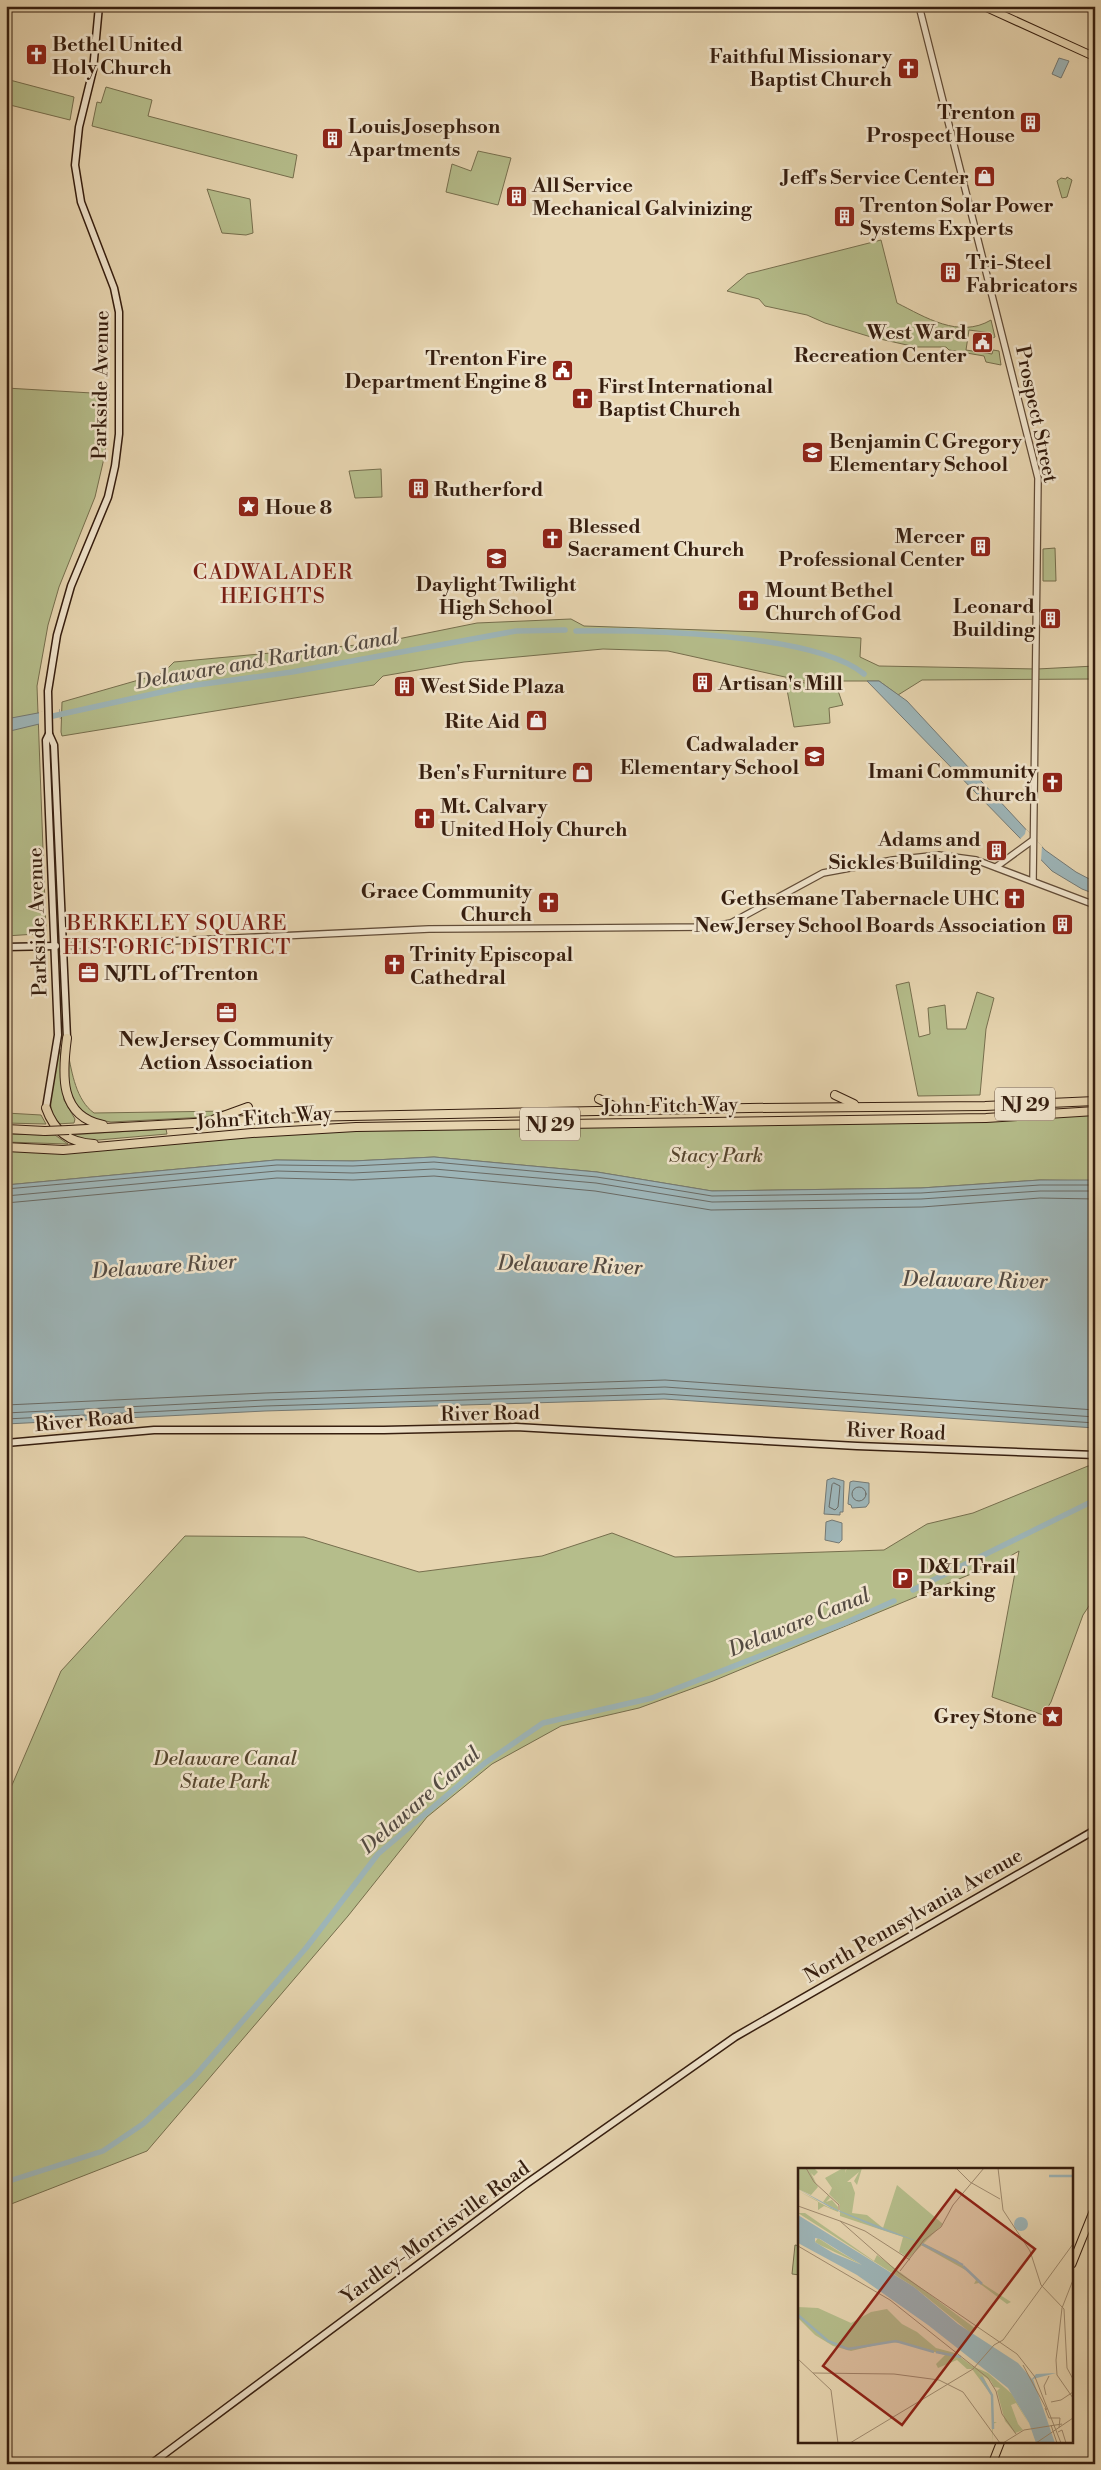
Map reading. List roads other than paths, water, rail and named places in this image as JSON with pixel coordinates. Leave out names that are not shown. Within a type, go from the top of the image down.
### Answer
[{"type":"highway","points":[[67,1038],[65,1072],[70,1104],[86,1120],[115,1127]]},
{"type":"highway","points":[[835,1095],[861,1106]]},
{"type":"highway","points":[[599,1099],[608,1105],[627,1110]]},
{"type":"highway","name":"John Fitch Way","points":[[6,1129],[46,1131],[302,1117],[861,1106],[984,1106],[1095,1101]]},
{"type":"highway","points":[[205,1122],[248,1107]]},
{"type":"highway","points":[[46,1108],[58,1130],[63,1135],[77,1142],[91,1144],[147,1143]]},
{"type":"highway","name":"John Fitch Way","points":[[6,1147],[63,1150],[252,1133],[348,1128],[986,1118],[1095,1111]]},
{"type":"main road","name":"Parkside Avenue","points":[[67,1038],[54,746],[49,734],[49,680],[57,636],[71,586],[108,497],[115,466],[119,434],[119,312],[114,288],[81,202],[75,165],[77,138],[95,56],[99,6]]},
{"type":"main road","points":[[983,6],[1095,57]]},
{"type":"main road","name":"Parkside Avenue","points":[[46,1108],[58,1042],[46,740],[49,734]]},
{"type":"main road","points":[[6,947],[63,946]]},
{"type":"main road","name":"River Road","points":[[6,1443],[154,1430],[384,1430],[516,1427],[1095,1455]]},
{"type":"main road","name":"North Pennsylvania Avenue","points":[[745,2030],[1095,1830]]},
{"type":"main road","name":"Yardley-Morrisville Road","points":[[151,2464],[653,2092],[745,2030]]},
{"type":"main road","points":[[1074,2259],[1095,2207]]},
{"type":"main road","points":[[992,2464],[1001,2442]]},
{"type":"street","name":"Prospect Street","points":[[919,6],[1037,472],[1039,505],[1033,881]]},
{"type":"street","points":[[996,867],[1033,839]]},
{"type":"street","points":[[63,946],[428,929],[709,927],[731,923],[799,885],[833,870],[939,855],[966,858],[996,867],[1095,905]]},
{"type":"water","points":[[1059,58],[1069,61],[1061,78],[1052,74]]},
{"type":"water","points":[[867,681],[879,681],[907,701],[1045,850],[1076,872],[1095,882],[1095,894],[1082,889],[1052,871]]},
{"type":"water","points":[[59,709],[60,719],[6,732],[6,719]]},
{"type":"water","name":"Delaware River","points":[[434,1157],[597,1172],[712,1191],[921,1188],[1040,1180],[1095,1180],[1095,1428],[664,1399],[265,1411],[6,1424],[6,1185],[276,1160],[353,1161]]},
{"type":"water","points":[[833,1478],[844,1481],[843,1512],[840,1512],[840,1515],[824,1514],[827,1480]]},
{"type":"water","points":[[850,1482],[869,1483],[869,1503],[866,1507],[852,1508],[848,1504]]},
{"type":"water","points":[[832,1520],[842,1523],[842,1540],[839,1543],[825,1540],[826,1522]]},
{"type":"waterway","name":"Delaware and Raritan Canal","points":[[53,716],[189,686],[292,672],[516,631],[565,630]]},
{"type":"waterway","name":"Delaware and Raritan Canal","points":[[576,631],[683,633],[769,642],[807,650],[840,660],[864,674]]},
{"type":"waterway","name":"Delaware Canal","points":[[913,1590],[1095,1500]]},
{"type":"waterway","name":"Delaware Canal","points":[[6,2182],[103,2151],[143,2124],[194,2077],[306,1948],[378,1854],[485,1763],[543,1723],[652,1698],[845,1623],[894,1601]]},
{"type":"place","name":"Bethel United Holy Church","points":[[36,55]]},
{"type":"place","name":"Faithful Missionary Baptist Church","points":[[908,68]]},
{"type":"place","name":"Trenton Prospect House","points":[[1031,123]]},
{"type":"place","name":"Louis Josephson Apartments","points":[[332,138]]},
{"type":"place","name":"Jeff's Service Center","points":[[985,177]]},
{"type":"place","name":"All Service Mechanical Galvinizing","points":[[516,196]]},
{"type":"place","name":"Trenton Solar Power Systems Experts","points":[[844,216]]},
{"type":"place","name":"Tri-Steel Fabricators","points":[[950,273]]},
{"type":"place","name":"West Ward Recreation Center","points":[[983,343]]},
{"type":"place","name":"Trenton Fire Department Engine 8","points":[[563,370]]},
{"type":"place","name":"First International Baptist Church","points":[[582,398]]},
{"type":"place","name":"Benjamin C Gregory Elementary School","points":[[813,452]]},
{"type":"place","name":"Rutherford","points":[[418,489]]},
{"type":"place","name":"Houe 8","points":[[249,507]]},
{"type":"place","name":"Blessed Sacrament Church","points":[[552,538]]},
{"type":"place","name":"Mercer Professional Center","points":[[981,547]]},
{"type":"place","name":"Daylight Twilight High School","points":[[496,558]]},
{"type":"place","name":"Mount Bethel Church of God","points":[[749,601]]},
{"type":"place","name":"Leonard Building","points":[[1051,618]]},
{"type":"place","name":"Artisan's Mill","points":[[702,683]]},
{"type":"place","name":"West Side Plaza","points":[[404,686]]},
{"type":"place","name":"Rite Aid","points":[[536,721]]},
{"type":"place","name":"Cadwalader Elementary School","points":[[815,756]]},
{"type":"place","name":"Ben's Furniture","points":[[583,772]]},
{"type":"place","name":"Imani Community Church","points":[[1053,783]]},
{"type":"place","name":"Mt. Calvary United Holy Church","points":[[424,818]]},
{"type":"place","name":"Adams and Sickles Building","points":[[997,851]]},
{"type":"place","name":"Gethsemane Tabernacle UHC","points":[[1015,898]]},
{"type":"place","name":"Grace Community Church","points":[[548,903]]},
{"type":"place","name":"New Jersey School Boards Association","points":[[1062,925]]},
{"type":"place","name":"Trinity Episcopal Cathedral","points":[[394,965]]},
{"type":"place","name":"NJTL of Trenton","points":[[88,973]]},
{"type":"place","name":"New Jersey Community Action Association","points":[[226,1013]]},
{"type":"place","name":"D&L Trail Parking","points":[[903,1578]]},
{"type":"place","name":"Grey Stone","points":[[1053,1716]]},
{"type":"district","name":"CADWALADER HEIGHTS","points":[[273,584]]},
{"type":"district","name":"BERKELEY SQUARE HISTORIC DISTRICT","points":[[177,935]]},
{"type":"park label","name":"Stacy Park","points":[[716,1155]]},
{"type":"park label","name":"Delaware Canal State Park","points":[[225,1770]]}]
